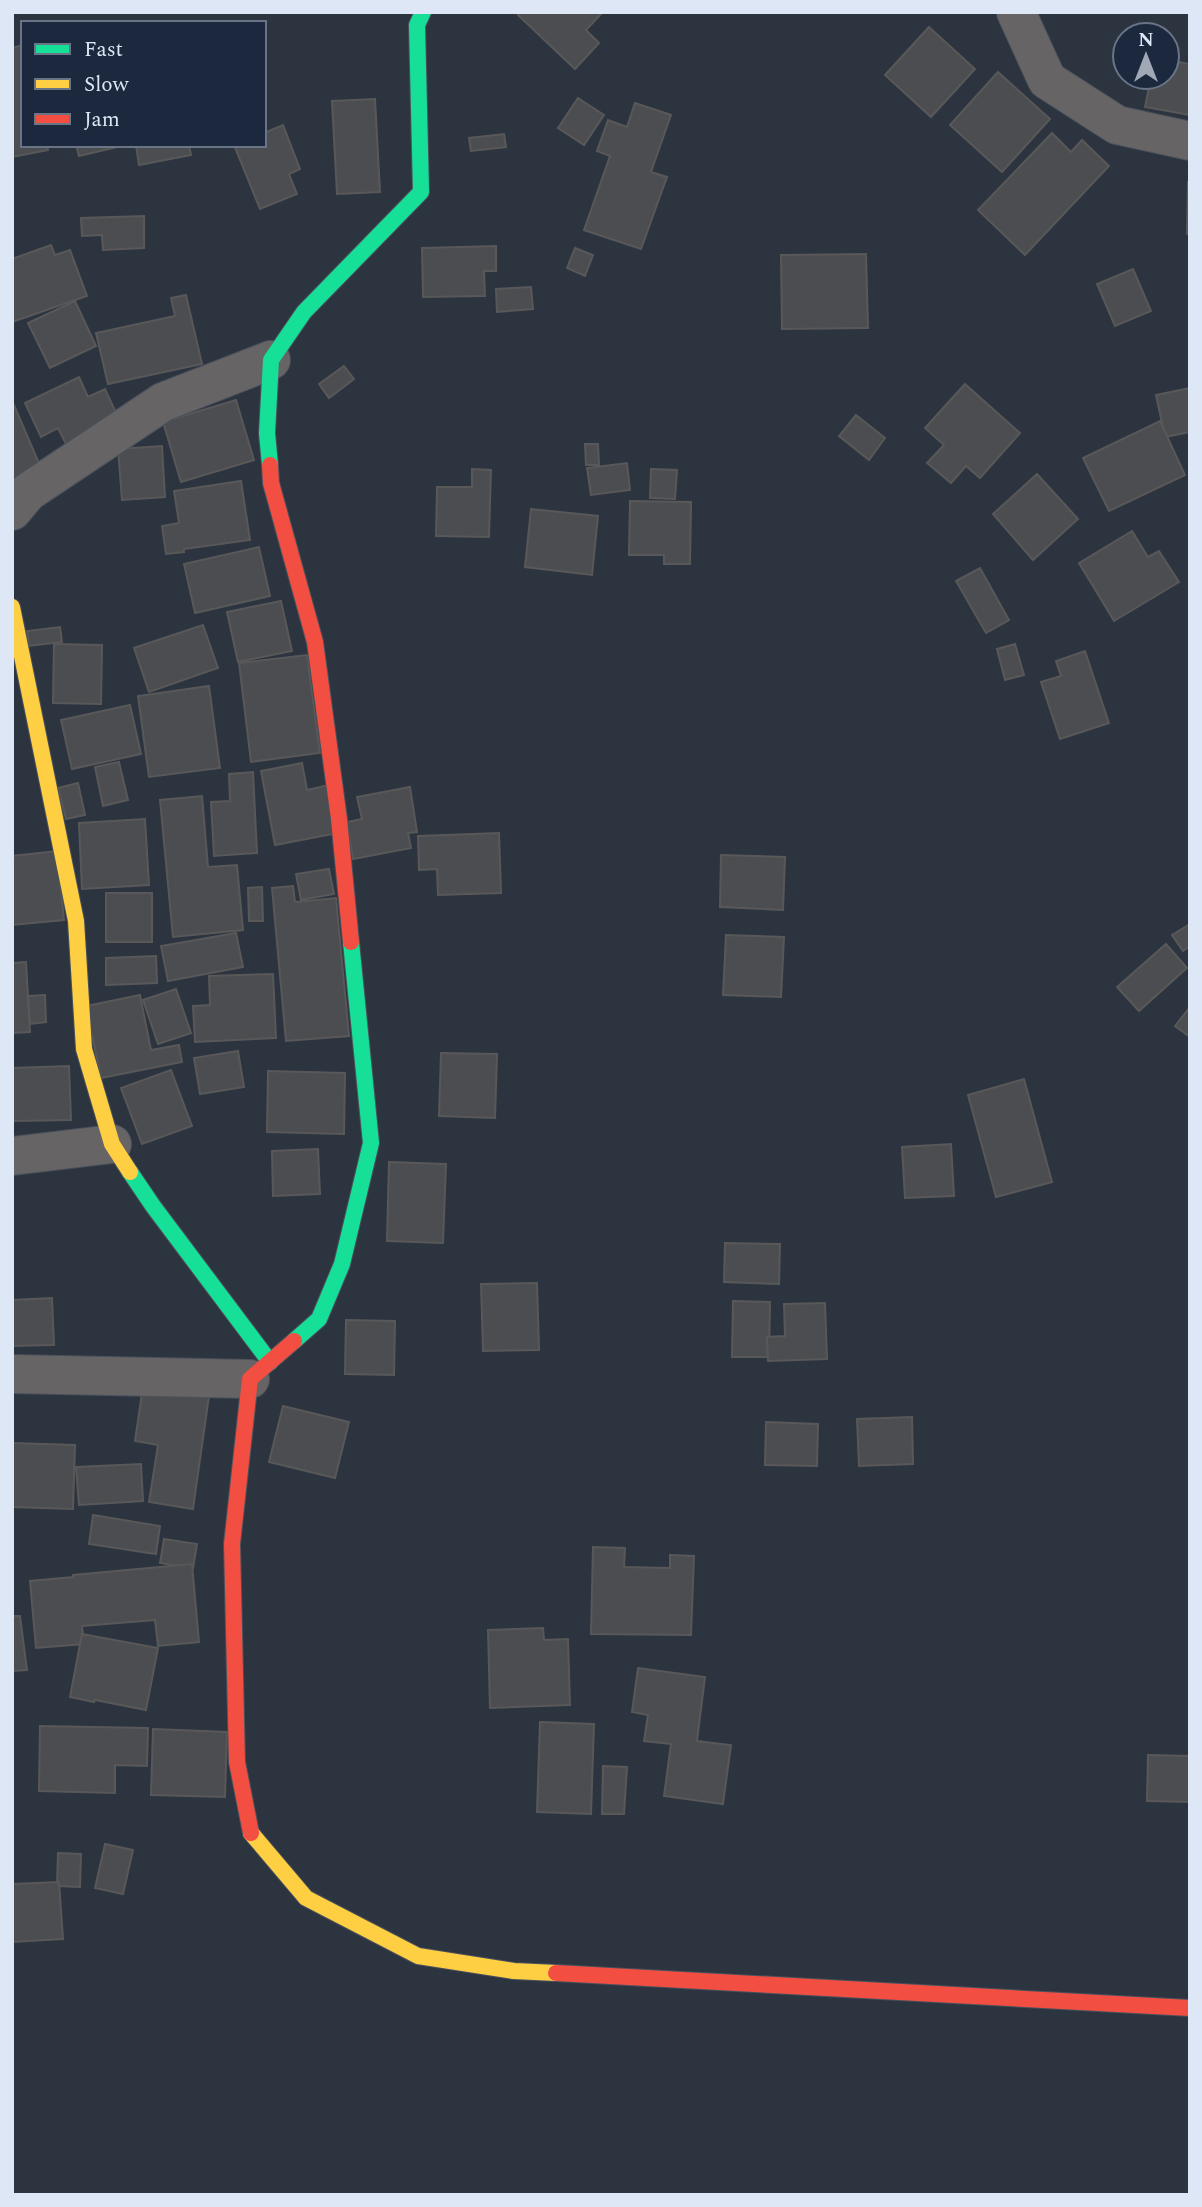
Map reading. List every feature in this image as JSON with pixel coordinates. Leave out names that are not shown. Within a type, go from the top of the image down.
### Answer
[{"type":"street","points":[[423,12],[417,25],[421,192],[304,312],[271,360],[267,433],[271,484],[315,642],[339,819],[371,1143],[342,1264],[319,1319],[260,1371],[232,1544],[237,1762],[251,1835],[306,1898],[418,1956],[514,1971],[1190,2008]]},
{"type":"street","points":[[1016,12],[1047,80],[1117,125],[1190,141]]},
{"type":"street","points":[[12,511],[28,492],[163,401],[271,360]]},
{"type":"street","points":[[12,607],[76,920],[84,1049],[111,1144],[260,1371]]},
{"type":"street","points":[[12,1156],[111,1144]]},
{"type":"street","points":[[12,1374],[260,1371]]},
{"type":"building","points":[[521,12],[600,12],[602,13],[586,30],[599,43],[575,69],[518,15]]},
{"type":"building","points":[[929,27],[975,69],[931,117],[885,75]]},
{"type":"building","points":[[21,46],[21,147],[47,147],[48,150],[12,157],[12,48]]},
{"type":"building","points":[[1181,62],[1190,64],[1190,115],[1145,107],[1148,91],[1181,91]]},
{"type":"building","points":[[998,72],[1050,119],[1002,172],[950,125]]},
{"type":"building","points":[[578,98],[604,115],[584,145],[558,128]]},
{"type":"building","points":[[375,99],[380,192],[337,194],[332,101]]},
{"type":"building","points":[[635,103],[671,115],[651,172],[667,177],[641,249],[584,230],[610,156],[597,151],[608,120],[627,127]]},
{"type":"building","points":[[283,125],[300,169],[289,174],[297,194],[260,209],[235,147],[266,147],[266,132]]},
{"type":"building","points":[[1052,133],[1071,152],[1082,140],[1109,166],[1025,255],[978,210]]},
{"type":"building","points":[[504,134],[506,147],[471,151],[469,138]]},
{"type":"building","points":[[77,147],[117,147],[79,156]]},
{"type":"building","points":[[136,147],[189,147],[191,155],[139,165]]},
{"type":"building","points":[[1190,182],[1190,234],[1187,234]]},
{"type":"building","points":[[144,216],[144,248],[103,250],[102,235],[82,236],[81,218]]},
{"type":"building","points":[[51,245],[55,255],[70,250],[87,296],[12,322],[12,259]]},
{"type":"building","points":[[496,246],[496,271],[484,271],[485,296],[423,297],[422,248]]},
{"type":"building","points":[[575,248],[593,255],[585,276],[567,268]]},
{"type":"building","points":[[866,254],[868,328],[782,329],[781,255]]},
{"type":"building","points":[[1133,269],[1151,311],[1115,326],[1097,284]]},
{"type":"building","points":[[531,287],[533,309],[497,312],[496,289]]},
{"type":"building","points":[[186,295],[202,364],[108,384],[96,333],[175,316],[171,298]]},
{"type":"building","points":[[75,301],[96,346],[50,368],[28,323]]},
{"type":"building","points":[[344,366],[354,379],[329,398],[319,384]]},
{"type":"building","points":[[79,377],[88,397],[105,389],[119,419],[66,444],[58,428],[41,437],[25,403]]},
{"type":"building","points":[[965,384],[1020,433],[980,478],[966,466],[951,483],[927,463],[944,445],[925,428]]},
{"type":"building","points":[[1190,388],[1190,432],[1165,437],[1156,395]]},
{"type":"building","points":[[236,400],[254,460],[181,482],[163,422]]},
{"type":"building","points":[[14,405],[41,468],[12,480],[12,406]]},
{"type":"building","points":[[856,415],[885,438],[869,460],[839,436]]},
{"type":"building","points":[[1160,421],[1185,475],[1109,511],[1083,458]]},
{"type":"building","points":[[585,444],[598,444],[599,465],[586,465]]},
{"type":"building","points":[[162,446],[165,497],[122,500],[118,449]]},
{"type":"building","points":[[627,463],[630,490],[591,495],[587,468]]},
{"type":"building","points":[[472,469],[491,470],[489,537],[436,536],[437,487],[472,487]]},
{"type":"building","points":[[651,469],[677,470],[675,499],[650,498]]},
{"type":"building","points":[[1037,474],[1078,519],[1033,560],[993,514]]},
{"type":"building","points":[[241,481],[250,540],[166,554],[162,526],[179,523],[174,491]]},
{"type":"building","points":[[630,501],[691,502],[690,564],[664,564],[664,555],[629,555]]},
{"type":"building","points":[[531,509],[598,516],[592,575],[525,567]]},
{"type":"building","points":[[1132,531],[1148,557],[1159,551],[1179,582],[1114,621],[1079,563]]},
{"type":"building","points":[[259,547],[270,596],[195,613],[184,564]]},
{"type":"building","points":[[980,568],[1009,620],[986,633],[956,581]]},
{"type":"building","points":[[281,601],[292,651],[238,662],[227,612]]},
{"type":"building","points":[[203,625],[218,668],[149,692],[134,648]]},
{"type":"building","points":[[60,627],[62,642],[29,646],[27,631]]},
{"type":"building","points":[[54,644],[102,645],[101,704],[53,703]]},
{"type":"building","points":[[1015,644],[1024,675],[1005,680],[997,649]]},
{"type":"building","points":[[1085,651],[1109,723],[1060,739],[1041,682],[1061,676],[1056,661]]},
{"type":"building","points":[[307,655],[320,753],[251,762],[239,663]]},
{"type":"building","points":[[209,686],[220,768],[149,777],[138,696]]},
{"type":"building","points":[[130,705],[141,754],[72,769],[61,720]]},
{"type":"building","points":[[119,762],[128,800],[103,806],[95,767]]},
{"type":"building","points":[[302,763],[307,790],[329,785],[338,833],[275,845],[261,771]]},
{"type":"building","points":[[253,772],[257,853],[214,856],[211,802],[230,801],[229,774]]},
{"type":"building","points":[[78,783],[85,815],[66,819],[58,788]]},
{"type":"building","points":[[410,787],[417,832],[408,833],[411,848],[353,859],[347,822],[362,819],[357,797]]},
{"type":"building","points":[[202,796],[208,867],[237,865],[243,930],[173,937],[160,800]]},
{"type":"building","points":[[145,819],[149,885],[82,889],[79,823]]},
{"type":"building","points":[[499,833],[501,893],[438,895],[437,869],[419,870],[418,836]]},
{"type":"building","points":[[57,851],[64,920],[12,925],[12,856]]},
{"type":"building","points":[[721,855],[785,857],[783,910],[720,907]]},
{"type":"building","points":[[329,869],[334,894],[301,900],[296,874]]},
{"type":"building","points":[[293,886],[295,902],[336,898],[349,1036],[286,1041],[272,888]]},
{"type":"building","points":[[262,887],[263,921],[249,921],[248,888]]},
{"type":"building","points":[[106,893],[152,893],[152,942],[106,942]]},
{"type":"building","points":[[1190,924],[1190,946],[1183,951],[1172,935]]},
{"type":"building","points":[[236,933],[243,967],[168,981],[161,946]]},
{"type":"building","points":[[726,935],[784,937],[781,997],[723,995]]},
{"type":"building","points":[[1166,944],[1187,968],[1139,1011],[1117,987]]},
{"type":"building","points":[[156,956],[157,983],[106,985],[106,958]]},
{"type":"building","points":[[26,962],[30,1032],[12,1033],[12,963]]},
{"type":"building","points":[[273,974],[276,1038],[195,1042],[193,1006],[210,1005],[209,976]]},
{"type":"building","points":[[176,989],[191,1033],[158,1044],[143,1000]]},
{"type":"building","points":[[45,995],[46,1022],[30,1024],[28,996]]},
{"type":"building","points":[[140,995],[151,1050],[179,1045],[182,1062],[101,1078],[86,1006]]},
{"type":"building","points":[[1190,1007],[1190,1037],[1175,1026]]},
{"type":"building","points":[[238,1051],[244,1087],[200,1094],[194,1058]]},
{"type":"building","points":[[441,1053],[497,1054],[495,1118],[439,1116]]},
{"type":"building","points":[[69,1066],[71,1120],[12,1121],[12,1068]]},
{"type":"building","points":[[171,1070],[192,1126],[142,1144],[121,1088]]},
{"type":"building","points":[[268,1071],[345,1073],[344,1134],[267,1132]]},
{"type":"building","points":[[1024,1079],[1052,1182],[996,1197],[968,1095]]},
{"type":"building","points":[[951,1144],[954,1196],[905,1198],[902,1147]]},
{"type":"building","points":[[318,1149],[320,1194],[273,1196],[272,1151]]},
{"type":"building","points":[[389,1162],[446,1164],[443,1243],[387,1241]]},
{"type":"building","points":[[725,1243],[780,1244],[779,1284],[724,1282]]},
{"type":"building","points":[[537,1283],[539,1350],[483,1351],[481,1284]]},
{"type":"building","points":[[52,1298],[54,1345],[12,1346],[12,1300]]},
{"type":"building","points":[[733,1301],[770,1302],[769,1357],[732,1357]]},
{"type":"building","points":[[825,1303],[827,1359],[768,1361],[767,1337],[785,1336],[784,1304]]},
{"type":"building","points":[[346,1320],[395,1321],[394,1375],[345,1374]]},
{"type":"building","points":[[143,1386],[209,1396],[193,1509],[149,1502],[158,1445],[135,1441]]},
{"type":"building","points":[[283,1406],[349,1422],[335,1478],[269,1462]]},
{"type":"building","points":[[912,1417],[913,1464],[859,1466],[857,1419]]},
{"type":"building","points":[[766,1422],[818,1424],[817,1466],[765,1465]]},
{"type":"building","points":[[12,1443],[75,1445],[73,1509],[12,1507]]},
{"type":"building","points":[[141,1464],[143,1501],[79,1505],[76,1467]]},
{"type":"building","points":[[93,1515],[160,1526],[156,1554],[89,1544]]},
{"type":"building","points":[[164,1539],[197,1544],[193,1568],[160,1563]]},
{"type":"building","points":[[593,1547],[625,1548],[624,1567],[670,1568],[670,1555],[694,1556],[691,1635],[591,1634]]},
{"type":"building","points":[[192,1564],[199,1642],[158,1646],[155,1620],[82,1626],[84,1644],[36,1648],[30,1581]]},
{"type":"building","points":[[12,1616],[20,1616],[27,1670],[12,1671]]},
{"type":"building","points":[[543,1628],[544,1640],[568,1639],[570,1705],[490,1708],[488,1630]]},
{"type":"building","points":[[82,1634],[158,1648],[146,1710],[70,1697]]},
{"type":"building","points":[[638,1668],[705,1677],[697,1741],[731,1745],[723,1804],[664,1796],[671,1744],[644,1741],[648,1715],[632,1712]]},
{"type":"building","points":[[540,1722],[594,1724],[591,1814],[537,1812]]},
{"type":"building","points":[[40,1726],[148,1728],[147,1766],[115,1765],[115,1793],[39,1791]]},
{"type":"building","points":[[153,1729],[227,1732],[225,1797],[151,1795]]},
{"type":"building","points":[[1148,1755],[1190,1756],[1190,1802],[1147,1801]]},
{"type":"building","points":[[603,1766],[627,1767],[624,1814],[602,1814]]},
{"type":"building","points":[[105,1844],[133,1850],[123,1894],[95,1888]]},
{"type":"building","points":[[58,1853],[81,1854],[80,1887],[57,1886]]},
{"type":"building","points":[[59,1882],[63,1939],[12,1942],[12,1884]]},
{"type":"traffic: fast","points":[[270,465],[267,433],[271,360],[304,312],[421,192],[417,25],[423,12]]},
{"type":"traffic: fast","points":[[294,1341],[319,1319],[342,1264],[371,1143],[351,942]]},
{"type":"traffic: fast","points":[[130,1172],[270,1362]]},
{"type":"traffic: slow","points":[[12,607],[76,921],[84,1049],[112,1144],[130,1172]]},
{"type":"traffic: slow","points":[[251,1833],[306,1898],[418,1956],[514,1971],[556,1973]]},
{"type":"traffic: jam","points":[[270,465],[271,483],[315,642],[339,819],[351,942]]},
{"type":"traffic: jam","points":[[251,1833],[237,1762],[232,1544],[250,1379],[294,1341]]},
{"type":"traffic: jam","points":[[556,1973],[1190,2008]]}]
